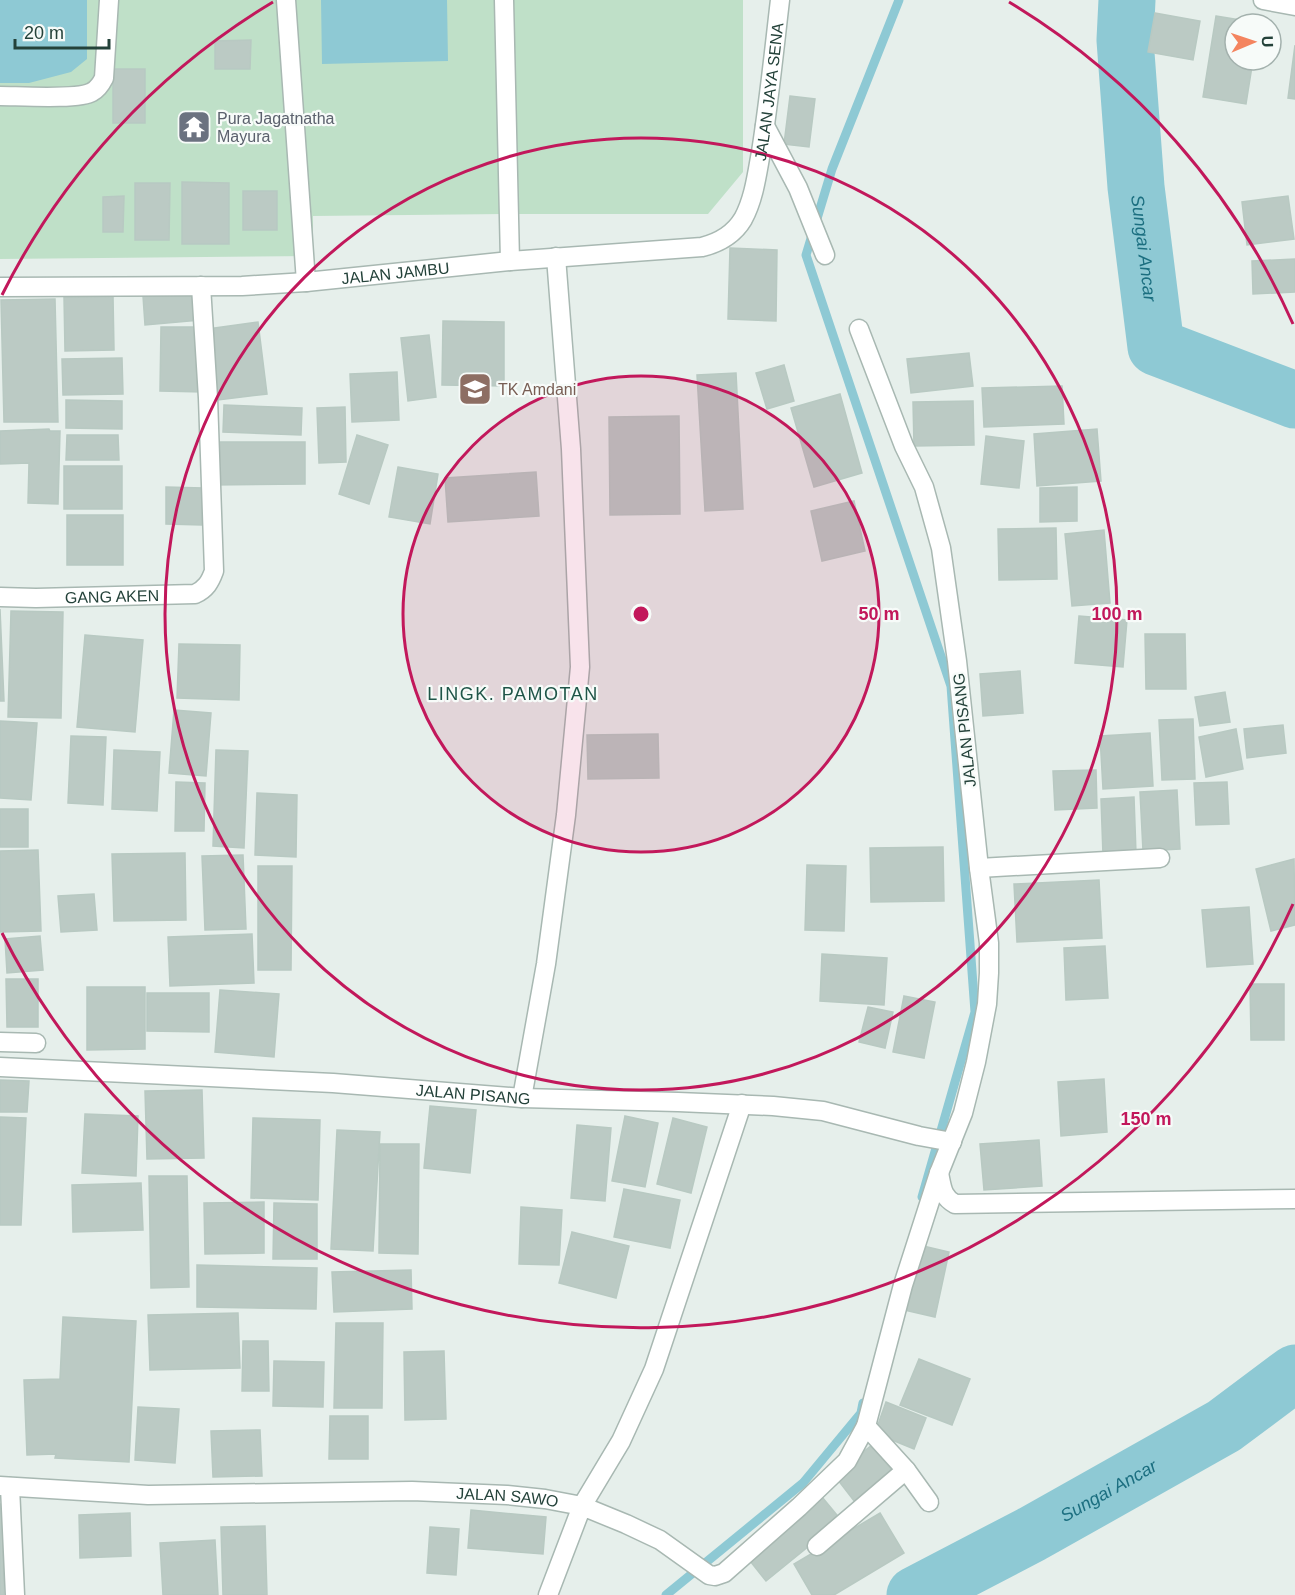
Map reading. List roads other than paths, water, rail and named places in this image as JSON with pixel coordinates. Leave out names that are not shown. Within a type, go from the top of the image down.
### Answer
[{"type":"street","points":[[0,96],[75,96],[93,92],[101,85],[104,78],[109,0]]},
{"type":"street","points":[[286,0],[306,282]]},
{"type":"street","points":[[504,0],[510,261]]},
{"type":"street","name":"JALAN JAYA SENA","points":[[755,184],[765,126],[780,0]]},
{"type":"street","points":[[1263,0],[1295,6]]},
{"type":"street","points":[[765,126],[798,188],[825,255]]},
{"type":"street","name":"JALAN JAMBU","points":[[0,287],[201,286],[306,282],[510,261],[702,247],[711,245],[729,234],[742,219],[755,184]]},
{"type":"street","points":[[522,1098],[546,964],[566,815],[580,667],[571,449],[556,257]]},
{"type":"street","name":"GANG AKEN","points":[[0,597],[195,594],[202,591],[209,583],[214,571],[208,398],[201,286]]},
{"type":"street","name":"JALAN PISANG","points":[[0,1067],[333,1083],[522,1098],[773,1106],[823,1112],[948,1141],[963,1113],[976,1062],[987,1004],[989,943],[957,662],[941,548],[924,487],[904,446],[859,329]]},
{"type":"street","points":[[979,868],[1160,858]]},
{"type":"street","points":[[0,1042],[36,1043]]},
{"type":"street","name":"JALAN SAWO","points":[[5,1486],[148,1495],[412,1491],[507,1495],[582,1506],[621,1441],[654,1369],[742,1104]]},
{"type":"street","points":[[548,1595],[582,1506],[660,1540],[709,1575],[715,1576],[724,1573],[847,1461],[866,1426],[903,1286],[948,1141]]},
{"type":"street","points":[[939,1173],[944,1194],[955,1204],[1295,1199]]},
{"type":"street","points":[[866,1426],[906,1470],[928,1502]]},
{"type":"street","points":[[817,1546],[906,1470]]},
{"type":"street","points":[[5,1486],[15,1595]]},
{"type":"water","points":[[0,0],[87,0],[87,59],[71,72],[29,83],[0,83]]},
{"type":"water","points":[[321,0],[447,0],[448,61],[322,64]]},
{"type":"waterway","points":[[899,0],[832,169],[806,255],[951,686],[975,1012],[922,1197]]},
{"type":"waterway","name":"Sungai Ancar","points":[[1127,0],[1125,40],[1136,187],[1156,347],[1295,400]]},
{"type":"waterway","name":"Sungai Ancar","points":[[915,1595],[1032,1534],[1224,1426],[1295,1373]]},
{"type":"waterway","points":[[666,1595],[803,1483],[861,1413],[863,1403]]},
{"type":"place","name":"Pura Jagatnatha Mayura","points":[[194,127]]},
{"type":"place","name":"TK Amdani","points":[[475,389]]},
{"type":"district","name":"LINGK. PAMOTAN","points":[[513,694]]}]
